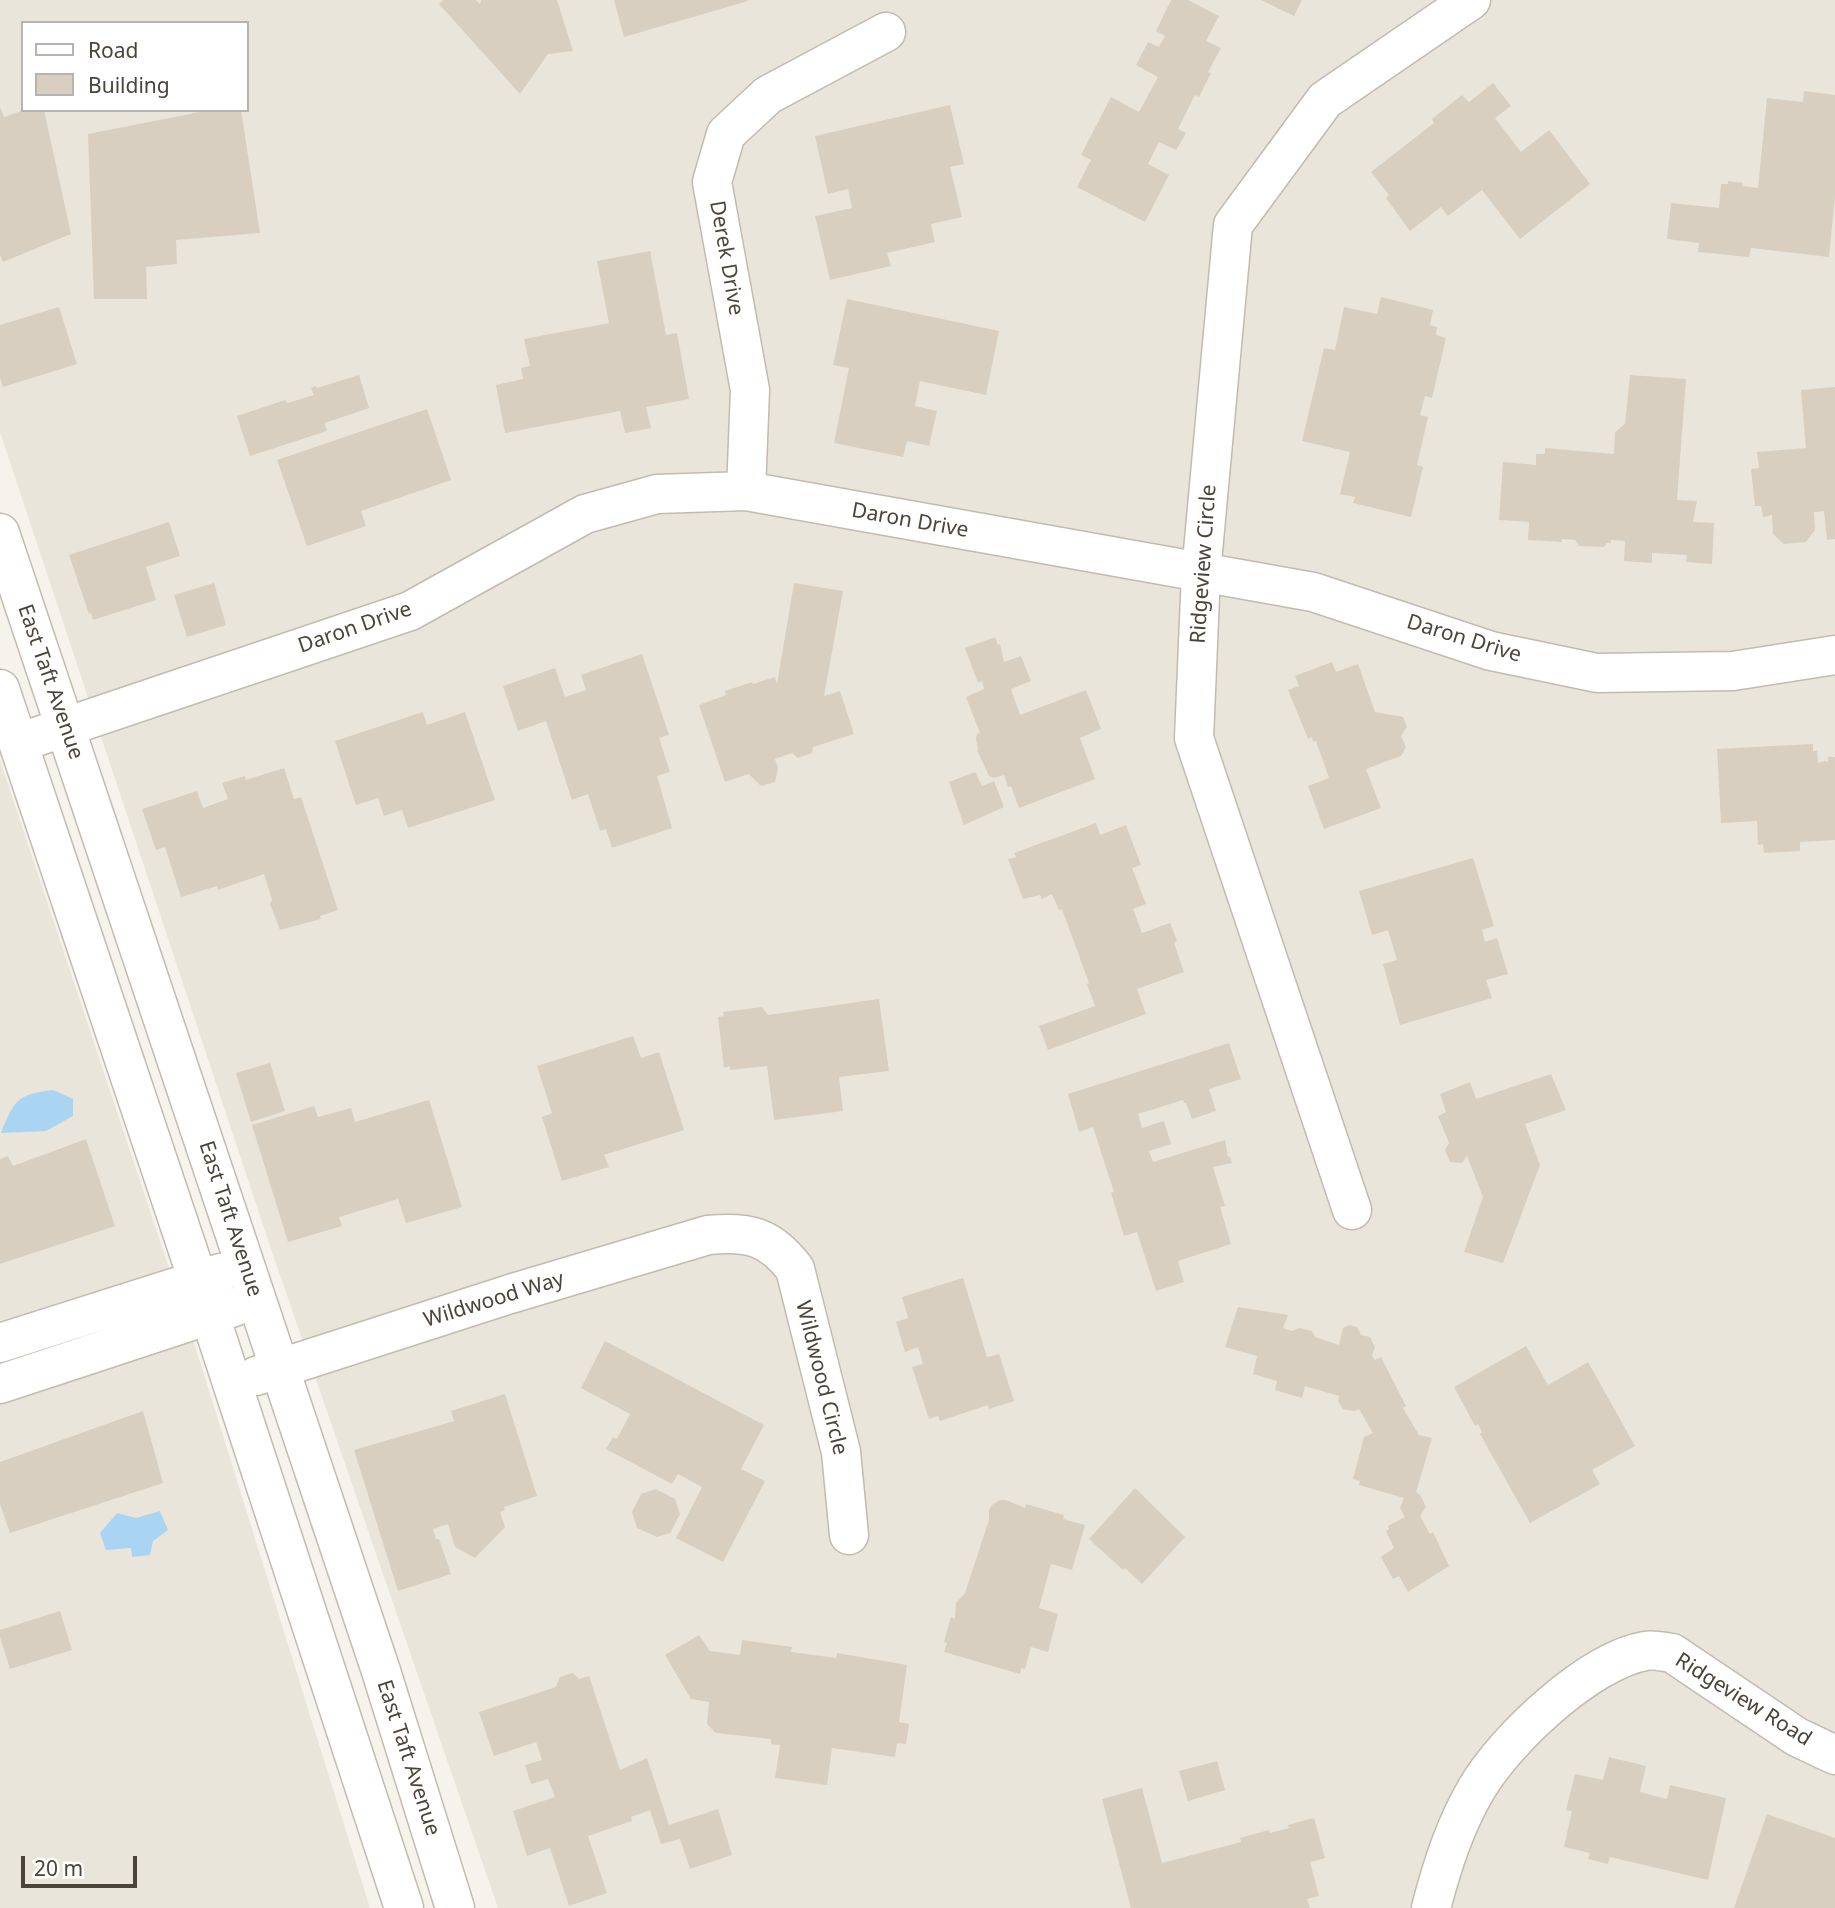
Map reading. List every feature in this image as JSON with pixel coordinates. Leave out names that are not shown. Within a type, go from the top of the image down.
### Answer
[{"type":"street","name":"Ridgeview Circle","points":[[1352,1210],[1194,738],[1201,573],[1233,225],[1325,100],[1471,0]]},
{"type":"street","name":"Derek Drive","points":[[746,491],[750,390],[712,182],[726,134],[768,95],[886,32]]},
{"type":"street","name":"Daron Drive","points":[[18,743],[410,611],[585,514],[657,494],[746,491],[1313,592],[1491,651],[1597,673],[1733,671],[1835,655]]},
{"type":"street","name":"East Taft Avenue","points":[[0,533],[381,1671],[455,1908]]},
{"type":"street","points":[[0,689],[404,1908]]},
{"type":"street","name":"Wildwood Way","points":[[232,1383],[510,1294],[708,1235],[735,1232],[760,1238]]},
{"type":"street","name":"Wildwood Circle","points":[[760,1238],[781,1251],[794,1269],[841,1452],[849,1535]]},
{"type":"street","points":[[0,1343],[197,1280],[251,1282]]},
{"type":"street","points":[[0,1384],[210,1316],[251,1282]]},
{"type":"street","name":"Ridgeview Road","points":[[1431,1908],[1446,1855],[1461,1820],[1478,1786],[1503,1753],[1564,1693],[1627,1655],[1648,1650],[1672,1653],[1797,1737],[1835,1755]]},
{"type":"shaded area","points":[[0,0],[1835,0],[1835,1908],[498,1908],[270,1246],[0,432]]},
{"type":"shaded area","points":[[0,760],[197,1352],[370,1908],[0,1908]]},
{"type":"water","points":[[53,1090],[73,1099],[73,1116],[46,1131],[1,1133],[19,1101],[32,1094]]},
{"type":"water","points":[[160,1511],[168,1530],[153,1541],[150,1555],[132,1557],[131,1548],[106,1550],[100,1533],[117,1513],[136,1518]]},
{"type":"building","points":[[443,0],[476,0],[480,4],[481,0],[557,0],[573,51],[548,54],[520,94],[439,4]]},
{"type":"building","points":[[614,0],[748,0],[748,1],[624,37]]},
{"type":"building","points":[[1171,0],[1188,0],[1219,16],[1206,41],[1221,48],[1199,97],[1195,95],[1178,129],[1186,133],[1176,150],[1159,142],[1148,164],[1169,175],[1145,222],[1077,187],[1091,160],[1081,155],[1111,97],[1139,112],[1158,77],[1136,65],[1148,42],[1159,47],[1165,36],[1156,31]]},
{"type":"building","points":[[1261,0],[1302,0],[1294,16]]},
{"type":"building","points":[[1493,83],[1511,106],[1495,118],[1521,152],[1549,130],[1590,184],[1520,239],[1482,190],[1448,216],[1441,207],[1410,231],[1386,198],[1389,195],[1371,172],[1434,123],[1432,119],[1462,95],[1469,102]]},
{"type":"building","points":[[1804,91],[1835,95],[1835,196],[1829,257],[1751,248],[1749,257],[1698,252],[1699,243],[1667,239],[1671,203],[1719,208],[1721,184],[1728,184],[1728,181],[1758,188],[1767,98],[1803,102]]},
{"type":"building","points":[[950,105],[964,164],[950,167],[962,217],[931,224],[935,242],[887,253],[891,266],[830,280],[815,216],[852,208],[848,189],[828,194],[815,136]]},
{"type":"building","points":[[0,107],[4,117],[21,111],[44,112],[71,234],[3,262],[0,255]]},
{"type":"building","points":[[200,112],[241,112],[260,233],[176,240],[177,264],[146,267],[147,299],[94,299],[88,134]]},
{"type":"building","points":[[650,251],[666,335],[677,333],[689,399],[646,407],[651,428],[625,433],[620,411],[505,433],[496,385],[523,379],[521,368],[530,366],[524,339],[609,323],[597,261]]},
{"type":"building","points":[[1381,297],[1433,310],[1430,325],[1437,327],[1436,335],[1446,338],[1432,398],[1425,396],[1420,415],[1428,417],[1417,465],[1423,467],[1411,517],[1353,503],[1355,497],[1340,494],[1350,452],[1302,441],[1324,348],[1335,350],[1344,307],[1377,314]]},
{"type":"building","points":[[847,299],[999,331],[986,395],[920,381],[915,406],[937,411],[929,446],[907,441],[903,457],[834,443],[849,368],[833,365]]},
{"type":"building","points":[[59,307],[77,364],[3,387],[0,377],[0,325]]},
{"type":"building","points":[[359,375],[369,408],[325,423],[327,431],[250,456],[237,416],[285,400],[288,403],[314,395],[311,388]]},
{"type":"building","points":[[1630,375],[1686,379],[1677,500],[1697,501],[1693,522],[1714,523],[1712,564],[1686,562],[1687,555],[1652,553],[1652,563],[1624,561],[1625,541],[1611,540],[1611,543],[1604,547],[1579,546],[1575,540],[1528,540],[1529,522],[1499,520],[1503,462],[1536,465],[1536,454],[1545,454],[1545,448],[1614,454],[1615,432],[1625,424]]},
{"type":"building","points":[[1835,387],[1835,539],[1827,540],[1824,511],[1814,512],[1815,530],[1806,542],[1784,544],[1773,534],[1772,515],[1763,517],[1761,506],[1755,506],[1751,469],[1759,468],[1757,452],[1806,448],[1801,390]]},
{"type":"building","points":[[427,409],[451,480],[361,511],[366,526],[307,546],[277,460]]},
{"type":"building","points":[[169,522],[180,556],[146,567],[156,600],[93,620],[69,555]]},
{"type":"building","points":[[214,583],[226,625],[187,637],[174,595]]},
{"type":"building","points":[[794,583],[843,591],[824,696],[840,691],[854,734],[813,747],[812,753],[798,758],[792,753],[775,759],[778,768],[775,782],[761,786],[749,774],[725,782],[699,705],[726,695],[725,691],[752,682],[753,684],[775,677],[777,684]]},
{"type":"building","points":[[995,637],[998,645],[1000,644],[1004,662],[1021,656],[1031,681],[1011,689],[1020,715],[1086,690],[1101,729],[1080,738],[1095,779],[1019,808],[1004,775],[995,778],[989,776],[977,750],[976,739],[980,733],[966,697],[984,689],[982,681],[978,683],[965,648]]},
{"type":"building","points":[[642,654],[669,735],[659,738],[670,772],[657,776],[672,828],[612,848],[606,829],[600,831],[588,794],[572,800],[546,721],[518,731],[503,686],[555,668],[565,697],[586,690],[581,675]]},
{"type":"building","points":[[1332,662],[1336,672],[1358,664],[1375,712],[1403,717],[1407,727],[1401,736],[1406,747],[1401,756],[1366,769],[1381,808],[1324,829],[1308,786],[1329,778],[1316,741],[1313,742],[1312,737],[1308,739],[1288,690],[1299,686],[1295,676]]},
{"type":"building","points":[[423,712],[427,725],[465,712],[495,800],[408,828],[402,810],[384,816],[378,798],[356,805],[335,741]]},
{"type":"building","points":[[1813,744],[1818,763],[1828,762],[1828,757],[1835,757],[1835,840],[1800,842],[1800,851],[1764,853],[1763,844],[1758,845],[1757,821],[1721,823],[1717,749]]},
{"type":"building","points":[[284,768],[294,799],[301,797],[338,910],[320,916],[321,919],[280,930],[270,904],[272,900],[264,874],[218,890],[217,886],[181,897],[165,847],[156,850],[142,809],[197,791],[203,808],[228,799],[222,783],[245,776],[246,780]]},
{"type":"building","points":[[975,772],[982,786],[994,781],[1004,807],[964,825],[949,782]]},
{"type":"building","points":[[1096,823],[1100,835],[1126,825],[1141,865],[1132,868],[1146,904],[1133,909],[1142,933],[1170,923],[1184,972],[1137,989],[1146,1014],[1048,1050],[1039,1026],[1095,1006],[1062,909],[1059,910],[1052,894],[1042,899],[1040,895],[1023,899],[1008,859],[1016,857],[1014,853]]},
{"type":"building","points":[[1473,858],[1494,926],[1482,930],[1485,942],[1497,938],[1508,974],[1486,980],[1492,998],[1400,1025],[1383,964],[1397,960],[1388,930],[1372,935],[1359,891]]},
{"type":"building","points":[[879,999],[889,1071],[839,1077],[843,1111],[774,1120],[767,1066],[730,1070],[730,1066],[724,1068],[718,1017],[724,1016],[723,1012],[762,1007],[768,1015]]},
{"type":"building","points":[[633,1036],[641,1058],[659,1052],[684,1130],[604,1155],[609,1167],[562,1181],[542,1117],[552,1113],[537,1066]]},
{"type":"building","points":[[1229,1043],[1241,1079],[1209,1089],[1216,1111],[1192,1119],[1183,1100],[1138,1114],[1142,1128],[1164,1121],[1171,1144],[1149,1151],[1153,1162],[1225,1140],[1232,1163],[1213,1167],[1225,1206],[1220,1207],[1231,1244],[1178,1261],[1184,1282],[1156,1291],[1137,1232],[1124,1236],[1111,1193],[1114,1192],[1093,1127],[1079,1132],[1068,1094]]},
{"type":"building","points":[[270,1063],[285,1111],[251,1122],[236,1073]]},
{"type":"building","points":[[1551,1074],[1566,1110],[1525,1124],[1540,1165],[1503,1263],[1464,1252],[1483,1197],[1467,1156],[1462,1163],[1450,1162],[1445,1150],[1449,1143],[1438,1116],[1446,1112],[1440,1094],[1470,1082],[1476,1099]]},
{"type":"building","points":[[429,1100],[462,1207],[406,1223],[398,1199],[339,1217],[342,1226],[288,1242],[252,1125],[314,1106],[318,1117],[351,1108],[355,1122]]},
{"type":"building","points":[[86,1139],[115,1226],[0,1264],[0,1159],[8,1156],[13,1166]]},
{"type":"building","points":[[963,1278],[987,1357],[999,1354],[1014,1401],[989,1409],[988,1405],[940,1421],[938,1416],[929,1419],[912,1367],[923,1364],[918,1347],[905,1352],[896,1322],[908,1318],[902,1297]]},
{"type":"building","points":[[1238,1307],[1288,1315],[1283,1328],[1312,1331],[1315,1337],[1339,1345],[1343,1328],[1349,1325],[1357,1327],[1361,1335],[1370,1337],[1375,1347],[1372,1356],[1375,1360],[1381,1357],[1406,1406],[1403,1408],[1419,1435],[1432,1438],[1416,1492],[1426,1507],[1420,1516],[1430,1534],[1433,1532],[1449,1566],[1408,1592],[1399,1576],[1393,1579],[1381,1557],[1394,1548],[1386,1531],[1388,1526],[1405,1517],[1400,1508],[1404,1498],[1359,1485],[1360,1481],[1353,1479],[1364,1437],[1373,1433],[1359,1409],[1343,1409],[1338,1401],[1339,1396],[1305,1386],[1302,1398],[1275,1390],[1277,1381],[1253,1374],[1257,1356],[1225,1347]]},
{"type":"building","points":[[605,1341],[764,1425],[741,1469],[765,1481],[723,1562],[676,1538],[702,1487],[678,1474],[672,1484],[606,1449],[613,1437],[617,1439],[630,1414],[581,1388]]},
{"type":"building","points":[[1526,1346],[1548,1385],[1588,1362],[1635,1446],[1592,1470],[1600,1484],[1530,1523],[1480,1434],[1482,1432],[1478,1424],[1475,1426],[1454,1387]]},
{"type":"building","points":[[505,1394],[537,1496],[504,1507],[505,1510],[500,1512],[505,1527],[475,1558],[455,1547],[448,1524],[433,1529],[451,1574],[398,1591],[354,1450],[454,1421],[451,1411]]},
{"type":"building","points":[[143,1411],[163,1483],[10,1533],[0,1504],[0,1462]]},
{"type":"building","points":[[1135,1488],[1185,1537],[1142,1584],[1089,1539]]},
{"type":"building","points":[[656,1489],[675,1499],[680,1514],[670,1533],[657,1537],[637,1528],[632,1512],[641,1494]]},
{"type":"building","points":[[1000,1500],[1064,1515],[1063,1519],[1085,1525],[1072,1570],[1051,1564],[1039,1608],[1058,1614],[1048,1652],[1031,1647],[1025,1669],[1021,1668],[1020,1674],[944,1652],[951,1617],[955,1619],[956,1603],[965,1593],[989,1520],[989,1510]]},
{"type":"building","points":[[60,1611],[72,1650],[10,1669],[0,1630]]},
{"type":"building","points":[[699,1635],[710,1651],[740,1655],[742,1640],[792,1647],[791,1652],[836,1658],[837,1653],[907,1665],[899,1722],[909,1724],[906,1744],[897,1743],[895,1757],[832,1748],[827,1785],[775,1778],[780,1745],[771,1744],[771,1739],[716,1733],[707,1724],[709,1702],[691,1699],[665,1655]]},
{"type":"building","points":[[573,1673],[579,1679],[589,1676],[620,1770],[647,1758],[669,1825],[718,1809],[732,1855],[690,1869],[680,1839],[661,1844],[650,1810],[631,1817],[632,1821],[588,1836],[607,1893],[569,1906],[550,1848],[527,1856],[513,1811],[555,1797],[548,1779],[531,1784],[525,1765],[542,1760],[536,1742],[494,1756],[479,1712],[556,1687],[560,1677]]},
{"type":"building","points":[[1609,1757],[1646,1766],[1640,1792],[1667,1799],[1670,1785],[1726,1798],[1708,1880],[1610,1857],[1608,1864],[1588,1859],[1590,1853],[1564,1847],[1572,1811],[1566,1810],[1575,1774],[1603,1780]]},
{"type":"building","points":[[1217,1761],[1225,1790],[1188,1801],[1179,1771]]},
{"type":"building","points":[[1142,1788],[1162,1863],[1241,1842],[1240,1838],[1269,1830],[1270,1833],[1289,1828],[1288,1825],[1314,1818],[1325,1858],[1310,1862],[1319,1896],[1307,1899],[1310,1908],[1131,1908],[1102,1799]]},
{"type":"building","points":[[1767,1814],[1835,1838],[1835,1908],[1734,1908]]}]
